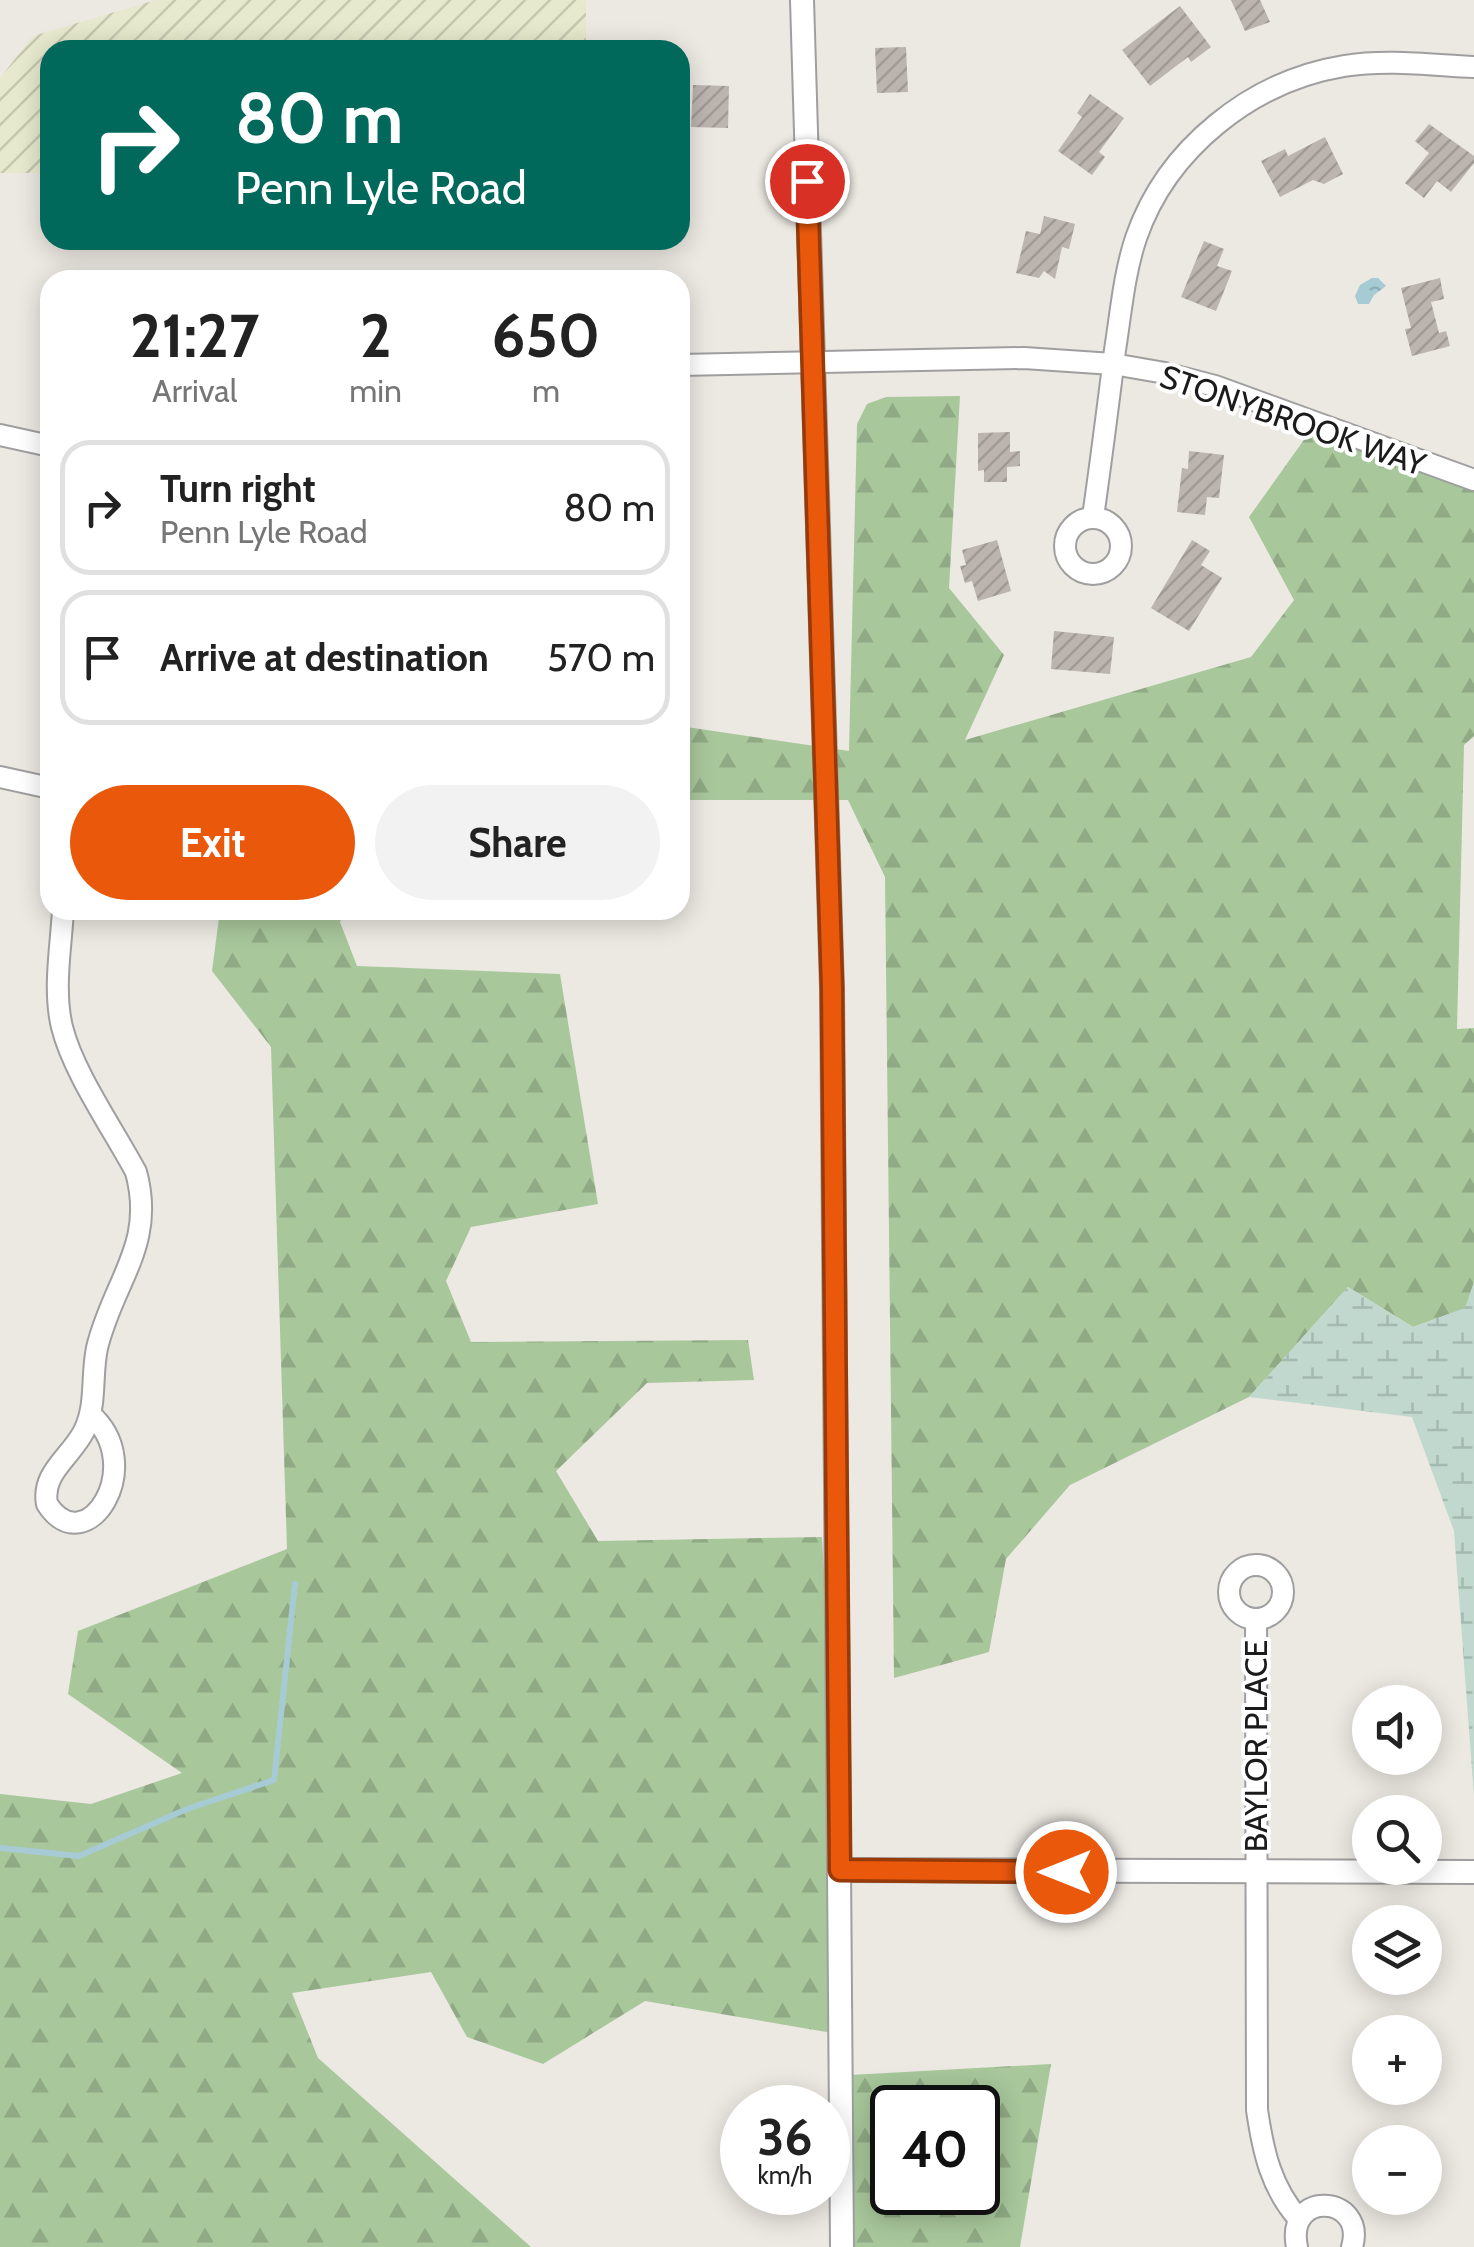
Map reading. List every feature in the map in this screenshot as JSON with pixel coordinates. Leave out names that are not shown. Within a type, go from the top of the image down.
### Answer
[{"type":"street","points":[[802,0],[832,988],[842,2247]]},
{"type":"street","points":[[1093,517],[1127,269],[1138,233],[1171,172],[1219,122],[1274,87],[1309,74],[1382,62],[1474,67]]},
{"type":"street","name":"STONYBROOK WAY","points":[[690,365],[1024,358],[1113,364],[1165,372],[1215,386],[1474,480]]},
{"type":"street","points":[[0,435],[40,444]]},
{"type":"street","points":[[0,777],[40,786]]},
{"type":"street","points":[[62,920],[58,998],[61,1024],[69,1049],[136,1172],[144,1218],[139,1242],[102,1327],[90,1414],[83,1434],[47,1480],[46,1504],[63,1521],[90,1519],[105,1503],[116,1472],[109,1436],[90,1414]]},
{"type":"street","name":"BAYLOR PLACE","points":[[1256,1619],[1257,2110],[1269,2168],[1282,2200],[1300,2219]]},
{"type":"street","points":[[840,1870],[1474,1872]]},
{"type":"street","points":[[1298,2247],[1295,2235],[1300,2219],[1316,2206],[1335,2207],[1351,2221],[1355,2232],[1352,2247]]},
{"type":"green space","points":[[156,0],[586,0],[586,40],[40,40],[40,173],[0,173],[0,78],[33,36]]},
{"type":"green space","points":[[960,396],[949,588],[1004,655],[965,740],[1251,657],[1294,600],[1249,517],[1316,423],[1474,479],[1474,736],[1464,745],[1457,1029],[1474,1028],[1474,1282],[1466,1308],[1413,1327],[1348,1287],[1249,1397],[1070,1485],[1006,1559],[989,1652],[894,1678],[885,877],[848,800],[690,800],[690,727],[849,751],[857,424],[867,404],[886,397]]},
{"type":"green space","points":[[219,920],[341,920],[357,966],[560,974],[598,1204],[471,1227],[446,1281],[471,1342],[748,1340],[754,1380],[647,1383],[556,1471],[598,1541],[822,1537],[850,2036],[645,2001],[543,2064],[467,2037],[431,1972],[292,1993],[318,2058],[531,2247],[0,2247],[0,1794],[91,1804],[182,1773],[68,1694],[78,1631],[287,1549],[271,1047],[212,971]]},
{"type":"green space","points":[[1474,1282],[1474,1796],[1454,1531],[1412,1417],[1249,1397],[1348,1287],[1413,1327],[1465,1308]]},
{"type":"green space","points":[[1051,2064],[1020,2247],[848,2247],[850,2075]]},
{"type":"water","points":[[1372,278],[1386,286],[1369,304],[1358,304],[1355,296],[1360,285]]},
{"type":"building","points":[[1231,0],[1260,0],[1270,22],[1245,31]]},
{"type":"building","points":[[1180,6],[1211,47],[1191,62],[1188,57],[1150,86],[1122,50]]},
{"type":"building","points":[[906,47],[908,92],[877,93],[875,48]]},
{"type":"building","points":[[693,85],[729,86],[728,128],[691,127]]},
{"type":"building","points":[[1090,94],[1124,118],[1099,152],[1105,157],[1092,175],[1058,151],[1082,117],[1077,113]]},
{"type":"building","points":[[1429,124],[1474,156],[1474,163],[1451,192],[1437,181],[1424,198],[1405,183],[1429,153],[1415,141]]},
{"type":"building","points":[[1325,137],[1343,174],[1324,184],[1313,180],[1280,197],[1261,161],[1285,149],[1288,156]]},
{"type":"building","points":[[1044,216],[1075,224],[1069,249],[1062,247],[1055,279],[1044,271],[1039,278],[1016,273],[1026,231],[1040,234]]},
{"type":"building","points":[[1204,241],[1224,249],[1217,266],[1232,271],[1216,311],[1181,297]]},
{"type":"building","points":[[1440,278],[1444,299],[1431,302],[1439,333],[1446,331],[1450,346],[1412,356],[1405,329],[1411,328],[1401,288]]},
{"type":"building","points":[[1010,432],[1010,452],[1020,451],[1020,466],[1007,467],[1007,482],[984,482],[984,470],[978,471],[978,433]]},
{"type":"building","points":[[1189,451],[1224,455],[1219,498],[1207,497],[1205,515],[1177,512],[1182,468],[1188,469]]},
{"type":"building","points":[[997,540],[1011,591],[978,601],[972,581],[965,583],[960,566],[966,565],[962,550]]},
{"type":"building","points":[[1192,540],[1210,551],[1201,565],[1222,578],[1189,631],[1151,608]]},
{"type":"building","points":[[1054,631],[1114,637],[1110,674],[1051,669]]},
{"type":"waterway","points":[[0,1848],[79,1856],[187,1809],[274,1780],[295,1584]]},
{"type":"route","points":[[807,181],[832,988],[840,1870],[1066,1872]]}]
